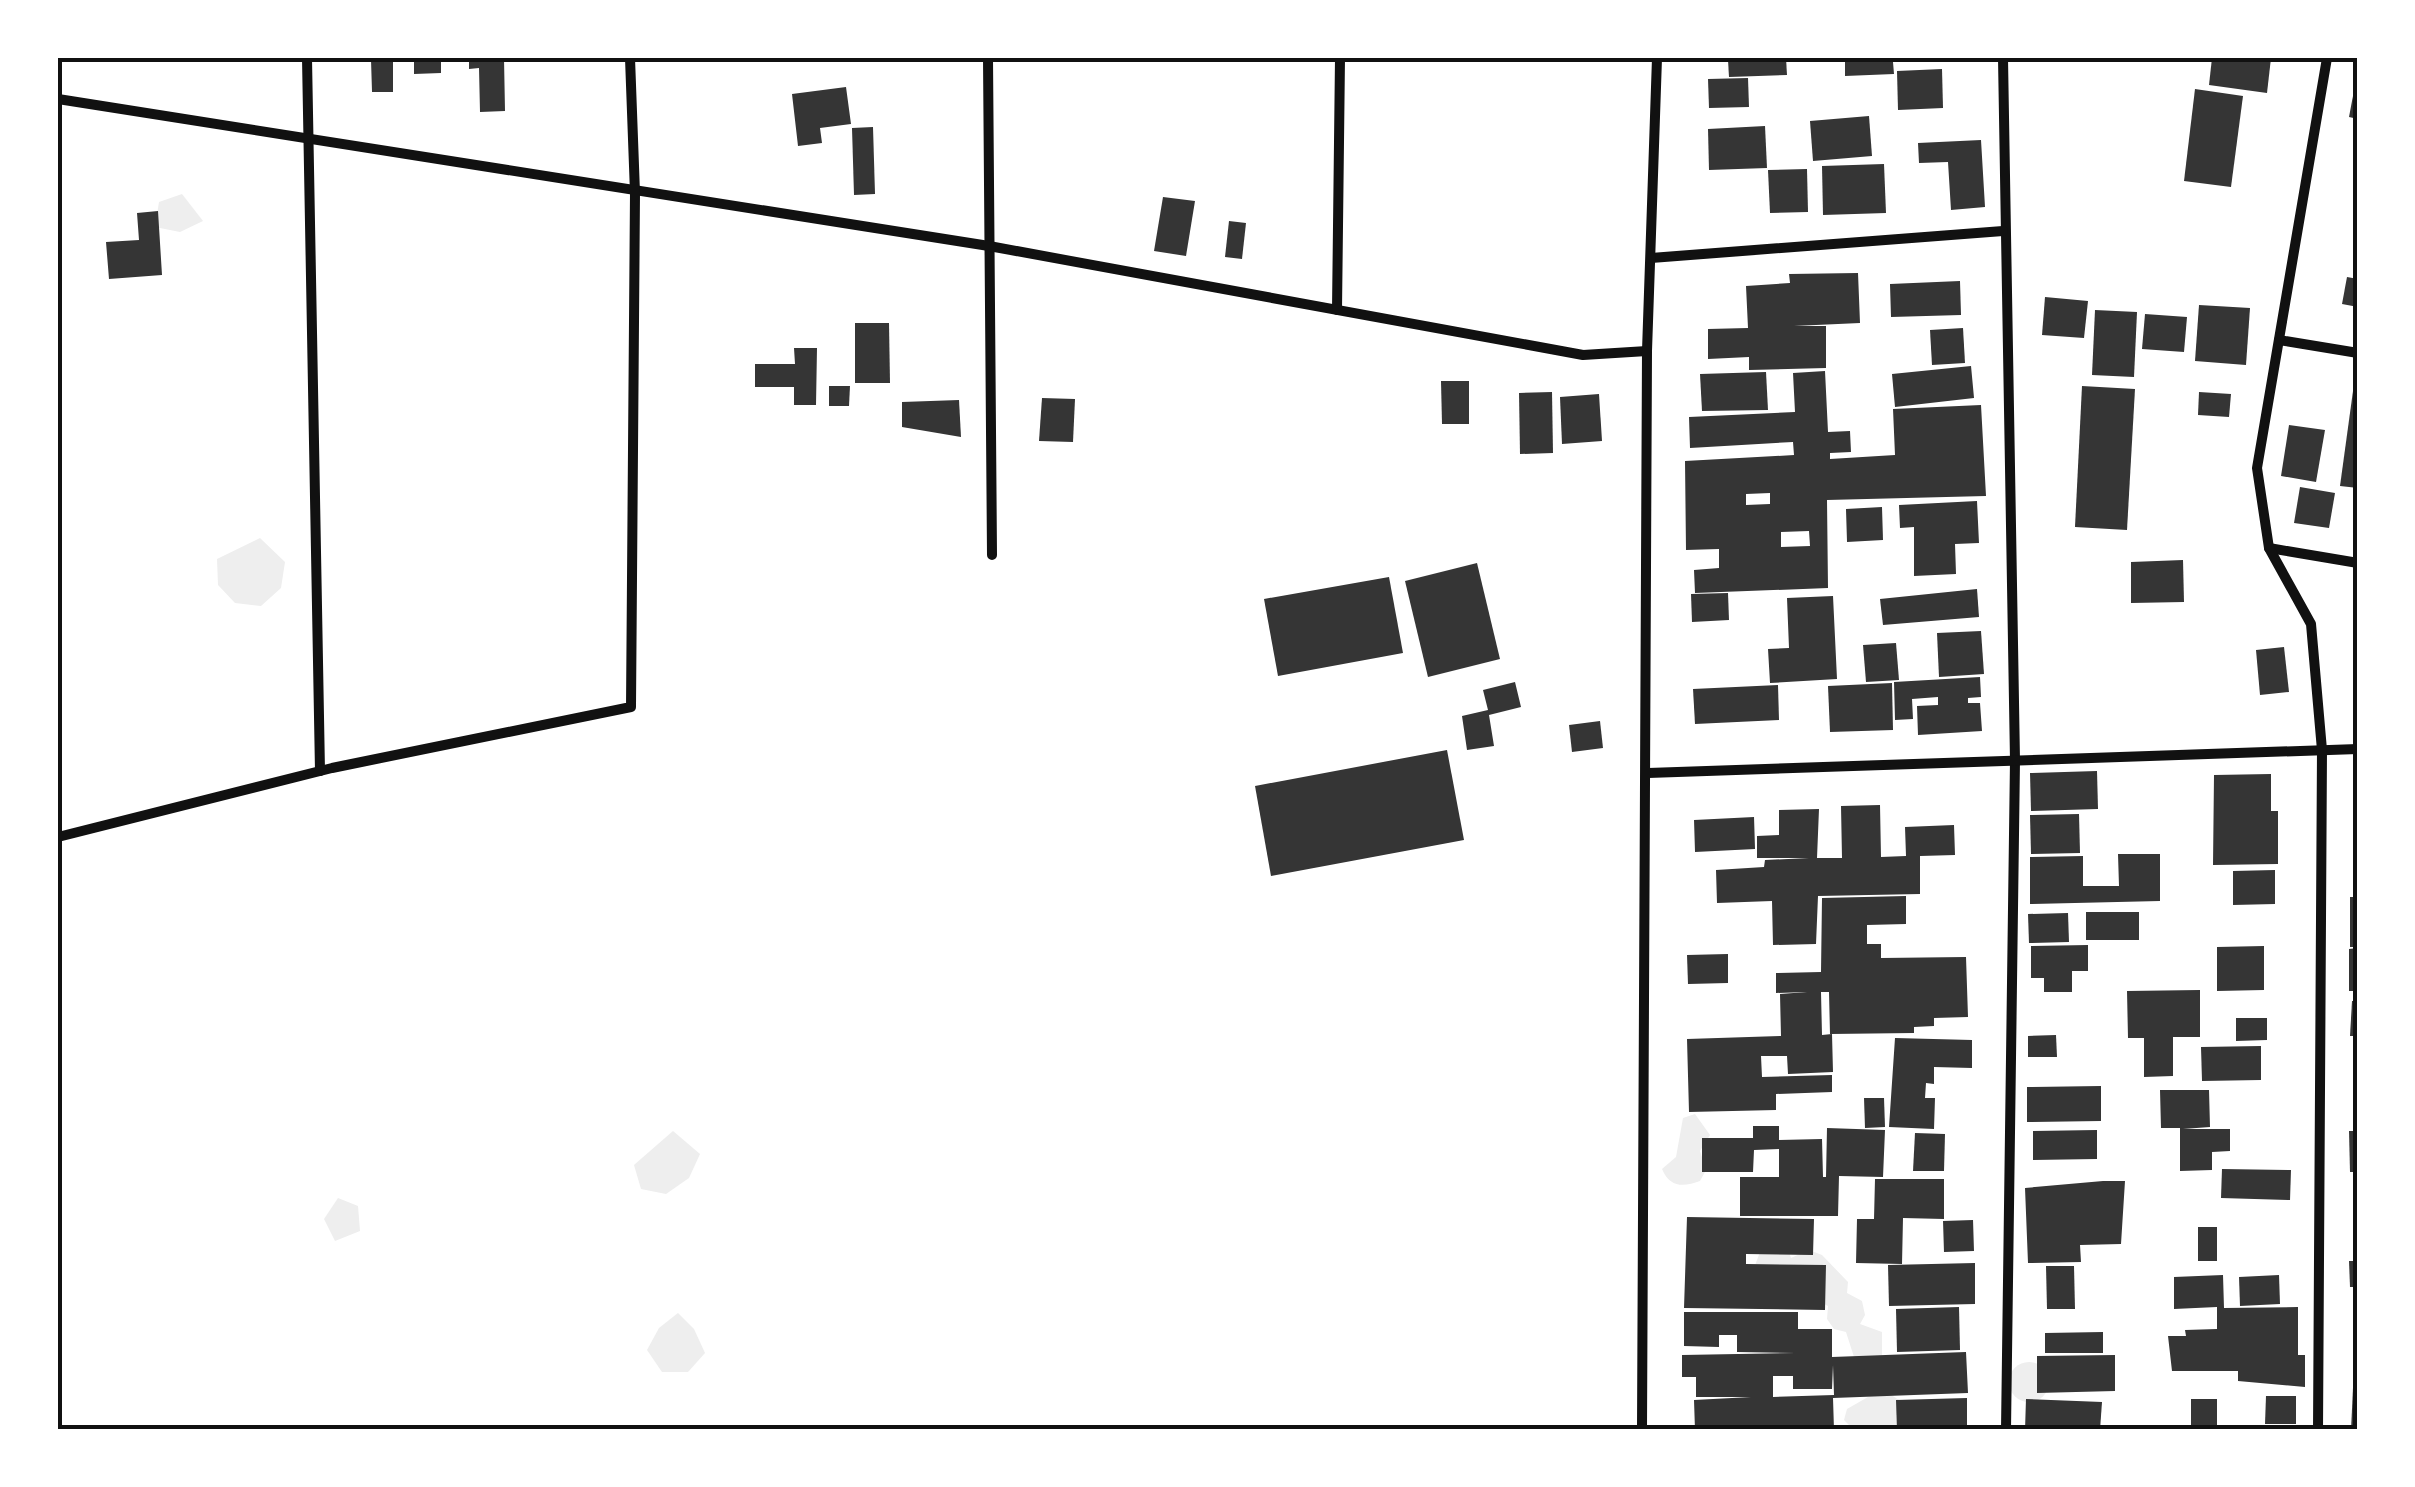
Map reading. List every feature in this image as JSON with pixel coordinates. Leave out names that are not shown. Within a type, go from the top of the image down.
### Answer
[{"type":"street","points":[[308,58],[320,771]]},
{"type":"street","points":[[58,837],[320,771],[632,707],[635,193],[630,58]]},
{"type":"street","points":[[988,58],[992,555]]},
{"type":"street","points":[[1337,310],[1340,58]]},
{"type":"street","points":[[1642,1430],[1647,351],[1657,58]]},
{"type":"street","points":[[2002,58],[2015,760],[2006,1430]]},
{"type":"street","points":[[2318,1430],[2322,750],[2311,624],[2269,548],[2256,468],[2328,58]]},
{"type":"street","points":[[58,99],[988,246],[1583,355],[1647,351]]},
{"type":"street","points":[[1651,258],[2003,230]]},
{"type":"street","points":[[2279,340],[2358,353]]},
{"type":"street","points":[[2269,548],[2358,562]]},
{"type":"street","points":[[1648,774],[2358,748]]},
{"type":"shaded area","points":[[182,194],[203,221],[180,232],[155,227],[159,202]]},
{"type":"shaded area","points":[[260,538],[285,562],[281,588],[261,606],[235,603],[218,585],[217,559]]},
{"type":"shaded area","points":[[1695,1114],[1710,1135],[1700,1151],[1706,1170],[1700,1181],[1678,1184],[1669,1180],[1662,1169],[1676,1157],[1683,1118]]},
{"type":"shaded area","points":[[673,1131],[700,1154],[689,1178],[666,1194],[641,1189],[634,1165]]},
{"type":"shaded area","points":[[338,1198],[358,1206],[360,1231],[335,1241],[324,1219]]},
{"type":"shaded area","points":[[1763,1244],[1789,1252],[1791,1258],[1809,1250],[1822,1255],[1848,1282],[1847,1293],[1862,1301],[1865,1315],[1860,1324],[1882,1332],[1882,1357],[1854,1357],[1846,1332],[1834,1329],[1827,1319],[1828,1306],[1754,1268]]},
{"type":"shaded area","points":[[678,1313],[694,1329],[705,1353],[688,1372],[662,1372],[647,1350],[659,1328]]},
{"type":"shaded area","points":[[2029,1362],[2043,1368],[2049,1382],[2043,1396],[2029,1402],[2015,1396],[2009,1382],[2015,1368]]},
{"type":"shaded area","points":[[1882,1389],[1902,1402],[1915,1429],[1853,1429],[1844,1420],[1847,1409]]},
{"type":"building","points":[[414,58],[441,58],[441,73],[414,74]]},
{"type":"building","points":[[469,58],[504,58],[505,111],[480,112],[479,68],[469,69]]},
{"type":"building","points":[[1786,58],[1787,75],[1729,77],[1728,60]]},
{"type":"building","points":[[1845,58],[1919,60],[1893,62],[1894,74],[1845,76]]},
{"type":"building","points":[[2212,58],[2271,58],[2267,93],[2209,85]]},
{"type":"building","points":[[371,60],[393,60],[393,92],[372,92]]},
{"type":"building","points":[[1942,69],[1943,108],[1898,110],[1897,71]]},
{"type":"building","points":[[1748,78],[1749,107],[1709,108],[1708,79]]},
{"type":"building","points":[[2358,80],[2358,119],[2349,117]]},
{"type":"building","points":[[846,87],[851,124],[820,128],[822,143],[798,146],[792,94]]},
{"type":"building","points":[[2195,89],[2243,96],[2231,187],[2184,181]]},
{"type":"building","points":[[1869,116],[1872,156],[1813,161],[1810,121]]},
{"type":"building","points":[[1765,126],[1767,168],[1709,170],[1708,129]]},
{"type":"building","points":[[873,127],[875,194],[854,195],[852,128]]},
{"type":"building","points":[[1981,140],[1985,207],[1951,210],[1948,162],[1919,163],[1918,143]]},
{"type":"building","points":[[1884,164],[1886,213],[1823,215],[1822,166]]},
{"type":"building","points":[[1807,169],[1808,212],[1770,213],[1768,170]]},
{"type":"building","points":[[1163,197],[1195,201],[1186,256],[1154,251]]},
{"type":"building","points":[[158,211],[162,275],[109,279],[106,242],[139,240],[137,213]]},
{"type":"building","points":[[1229,221],[1246,223],[1242,259],[1225,257]]},
{"type":"building","points":[[1858,273],[1860,323],[1794,326],[1826,326],[1826,368],[1749,370],[1749,357],[1708,359],[1708,329],[1748,328],[1746,286],[1790,283],[1789,274]]},
{"type":"building","points":[[2347,277],[2358,279],[2358,307],[2342,304]]},
{"type":"building","points":[[1960,281],[1961,315],[1891,317],[1890,284]]},
{"type":"building","points":[[2045,297],[2088,301],[2084,338],[2042,335]]},
{"type":"building","points":[[2199,305],[2250,308],[2246,365],[2195,361]]},
{"type":"building","points":[[2095,310],[2137,312],[2134,377],[2092,375]]},
{"type":"building","points":[[2145,314],[2187,317],[2184,352],[2142,349]]},
{"type":"building","points":[[855,323],[889,323],[890,383],[855,383]]},
{"type":"building","points":[[1963,328],[1965,363],[1932,365],[1930,330]]},
{"type":"building","points":[[794,348],[817,348],[816,405],[794,405],[794,387],[755,387],[755,364],[795,364]]},
{"type":"building","points":[[1971,366],[1974,398],[1895,407],[1892,374]]},
{"type":"building","points":[[1825,371],[1828,432],[1850,431],[1851,452],[1830,453],[1830,459],[1895,455],[1893,409],[1981,405],[1986,496],[1827,500],[1828,588],[1695,593],[1694,570],[1719,568],[1719,549],[1686,550],[1685,461],[1794,455],[1793,442],[1690,448],[1689,417],[1795,412],[1793,373]],"holes":[[[1770,493],[1770,504],[1746,505],[1746,494]],[[1809,531],[1810,546],[1781,547],[1781,532]]]},
{"type":"building","points":[[1766,372],[1768,410],[1702,411],[1700,374]]},
{"type":"building","points":[[1441,381],[1469,381],[1469,424],[1442,424]]},
{"type":"building","points":[[829,386],[850,386],[849,406],[829,406]]},
{"type":"building","points":[[2082,386],[2135,389],[2127,530],[2075,527]]},
{"type":"building","points":[[2353,391],[2358,392],[2358,488],[2340,486]]},
{"type":"building","points":[[1552,392],[1553,453],[1520,454],[1519,393]]},
{"type":"building","points":[[2199,392],[2231,394],[2229,417],[2198,415]]},
{"type":"building","points":[[1599,394],[1602,441],[1562,444],[1560,397]]},
{"type":"building","points":[[1042,398],[1075,399],[1073,442],[1039,441]]},
{"type":"building","points":[[959,400],[961,437],[902,427],[902,402]]},
{"type":"building","points":[[2289,425],[2325,430],[2316,482],[2281,476]]},
{"type":"building","points":[[2300,487],[2335,493],[2329,528],[2294,523]]},
{"type":"building","points":[[1977,501],[1979,543],[1955,544],[1956,574],[1914,576],[1914,527],[1900,528],[1899,505]]},
{"type":"building","points":[[1882,507],[1883,540],[1847,542],[1846,509]]},
{"type":"building","points":[[2183,560],[2184,602],[2131,603],[2131,562]]},
{"type":"building","points":[[1477,563],[1500,659],[1428,677],[1405,581]]},
{"type":"building","points":[[1389,577],[1403,653],[1278,676],[1264,599]]},
{"type":"building","points":[[1977,589],[1979,617],[1883,625],[1880,599]]},
{"type":"building","points":[[1728,593],[1729,620],[1692,622],[1691,594]]},
{"type":"building","points":[[1833,596],[1837,679],[1770,683],[1768,649],[1789,648],[1787,598]]},
{"type":"building","points":[[1981,631],[1984,674],[1939,677],[1937,633]]},
{"type":"building","points":[[2353,632],[2358,632],[2358,694],[2354,694]]},
{"type":"building","points":[[1896,643],[1899,680],[1866,682],[1863,645]]},
{"type":"building","points":[[2284,647],[2289,692],[2260,695],[2256,650]]},
{"type":"building","points":[[1980,677],[1981,697],[1968,698],[1968,703],[1980,703],[1982,731],[1918,735],[1917,706],[1938,705],[1938,697],[1912,699],[1913,719],[1895,720],[1894,682]]},
{"type":"building","points":[[1515,682],[1521,707],[1489,715],[1494,746],[1467,750],[1462,716],[1488,710],[1483,690]]},
{"type":"building","points":[[1892,683],[1893,730],[1830,732],[1828,686]]},
{"type":"building","points":[[1778,685],[1779,720],[1695,724],[1693,689]]},
{"type":"building","points":[[1600,721],[1603,748],[1572,752],[1569,725]]},
{"type":"building","points":[[1447,750],[1464,840],[1271,876],[1255,786]]},
{"type":"building","points":[[2097,771],[2098,809],[2031,811],[2030,773]]},
{"type":"building","points":[[2271,774],[2271,811],[2278,811],[2278,864],[2213,865],[2214,775]]},
{"type":"building","points":[[1880,805],[1881,857],[1906,856],[1905,827],[1954,825],[1955,855],[1920,856],[1920,894],[1818,896],[1816,944],[1773,945],[1772,901],[1717,903],[1716,870],[1764,867],[1765,860],[1809,858],[1757,858],[1757,836],[1779,835],[1779,810],[1819,809],[1817,858],[1842,858],[1841,806]]},
{"type":"building","points":[[2079,814],[2080,853],[2031,854],[2030,815]]},
{"type":"building","points":[[1754,817],[1755,849],[1695,852],[1694,820]]},
{"type":"building","points":[[2118,854],[2160,854],[2160,901],[2030,904],[2030,857],[2083,856],[2083,886],[2119,886]]},
{"type":"building","points":[[2275,870],[2275,904],[2233,905],[2233,871]]},
{"type":"building","points":[[1906,896],[1906,924],[1867,925],[1867,944],[1881,944],[1881,958],[1966,957],[1968,1017],[1934,1018],[1934,1026],[1914,1027],[1914,1033],[1830,1034],[1829,992],[1821,992],[1822,1035],[1832,1034],[1833,1072],[1788,1074],[1787,1056],[1761,1056],[1762,1077],[1832,1075],[1832,1092],[1776,1094],[1776,1110],[1689,1112],[1687,1039],[1781,1036],[1780,994],[1807,992],[1776,993],[1776,973],[1821,972],[1822,898]]},
{"type":"building","points":[[2350,897],[2358,897],[2358,947],[2350,947]]},
{"type":"building","points":[[2086,912],[2139,912],[2139,940],[2086,940]]},
{"type":"building","points":[[2068,913],[2069,942],[2029,943],[2028,914]]},
{"type":"building","points":[[2088,945],[2088,971],[2072,971],[2072,992],[2044,992],[2044,978],[2031,978],[2031,946]]},
{"type":"building","points":[[2264,946],[2264,990],[2217,991],[2217,947]]},
{"type":"building","points":[[2358,948],[2358,991],[2349,991],[2349,949]]},
{"type":"building","points":[[1728,954],[1728,983],[1688,984],[1687,955]]},
{"type":"building","points":[[2200,990],[2200,1037],[2173,1037],[2173,1076],[2144,1077],[2144,1038],[2128,1038],[2127,991]]},
{"type":"building","points":[[2352,1001],[2358,1001],[2358,1036],[2350,1036]]},
{"type":"building","points":[[2236,1018],[2267,1018],[2267,1040],[2236,1041]]},
{"type":"building","points":[[2056,1035],[2057,1057],[2028,1057],[2028,1036]]},
{"type":"building","points":[[1895,1038],[1972,1040],[1972,1068],[1934,1067],[1934,1084],[1926,1083],[1925,1098],[1935,1098],[1934,1129],[1889,1127]]},
{"type":"building","points":[[2261,1046],[2261,1080],[2202,1081],[2201,1047]]},
{"type":"building","points":[[2101,1086],[2101,1121],[2027,1122],[2027,1087]]},
{"type":"building","points":[[2160,1090],[2209,1090],[2210,1127],[2183,1129],[2230,1129],[2230,1151],[2212,1152],[2212,1170],[2180,1171],[2180,1128],[2161,1128]]},
{"type":"building","points":[[1864,1098],[1884,1098],[1885,1127],[1865,1128]]},
{"type":"building","points":[[1753,1126],[1779,1126],[1779,1140],[1822,1139],[1823,1177],[1827,1128],[1885,1130],[1883,1177],[1839,1176],[1838,1216],[1740,1216],[1740,1177],[1779,1177],[1779,1149],[1754,1150],[1753,1172],[1702,1172],[1702,1138],[1753,1138]]},
{"type":"building","points":[[2097,1130],[2097,1159],[2033,1160],[2033,1131]]},
{"type":"building","points":[[2349,1131],[2358,1131],[2358,1172],[2350,1172]]},
{"type":"building","points":[[1915,1133],[1945,1134],[1944,1171],[1913,1171]]},
{"type":"building","points":[[2222,1169],[2291,1170],[2290,1200],[2221,1198]]},
{"type":"building","points":[[1875,1179],[1944,1179],[1944,1219],[1903,1218],[1902,1264],[1856,1263],[1857,1219],[1874,1219]]},
{"type":"building","points":[[2125,1181],[2121,1244],[2080,1245],[2081,1262],[2028,1263],[2025,1188]]},
{"type":"building","points":[[1687,1217],[1814,1219],[1813,1255],[1746,1254],[1746,1264],[1826,1265],[1825,1310],[1684,1308]]},
{"type":"building","points":[[1973,1220],[1974,1251],[1944,1252],[1943,1221]]},
{"type":"building","points":[[2198,1227],[2217,1227],[2217,1261],[2198,1261]]},
{"type":"building","points":[[2349,1261],[2358,1261],[2358,1287],[2350,1287]]},
{"type":"building","points":[[1975,1263],[1975,1304],[1889,1306],[1888,1265]]},
{"type":"building","points":[[2046,1266],[2074,1266],[2075,1309],[2047,1309]]},
{"type":"building","points":[[2223,1275],[2224,1308],[2298,1307],[2298,1355],[2305,1355],[2305,1387],[2238,1381],[2238,1371],[2172,1371],[2168,1336],[2186,1336],[2185,1330],[2217,1329],[2217,1307],[2174,1309],[2174,1277]]},
{"type":"building","points":[[2279,1275],[2280,1304],[2240,1306],[2239,1277]]},
{"type":"building","points":[[1959,1307],[1960,1350],[1897,1352],[1896,1309]]},
{"type":"building","points":[[1684,1312],[1798,1312],[1798,1329],[1832,1329],[1832,1357],[1966,1352],[1968,1393],[1833,1398],[1834,1430],[1695,1430],[1694,1400],[1751,1397],[1696,1397],[1696,1377],[1682,1377],[1682,1355],[1796,1353],[1737,1352],[1737,1335],[1719,1335],[1719,1347],[1684,1346]],"holes":[[[1833,1365],[1834,1395],[1773,1397],[1773,1376],[1793,1376],[1793,1389],[1832,1389]]]},
{"type":"building","points":[[2103,1332],[2103,1353],[2045,1353],[2045,1333]]},
{"type":"building","points":[[2115,1355],[2115,1391],[2037,1393],[2037,1356]]},
{"type":"building","points":[[2353,1388],[2358,1388],[2358,1430],[2351,1430]]},
{"type":"building","points":[[2266,1396],[2296,1396],[2296,1424],[2265,1424]]},
{"type":"building","points":[[1967,1398],[1967,1430],[1897,1430],[1896,1400]]},
{"type":"building","points":[[2026,1399],[2102,1402],[2100,1430],[2025,1430]]},
{"type":"building","points":[[2191,1399],[2217,1399],[2217,1427],[2191,1428]]}]
